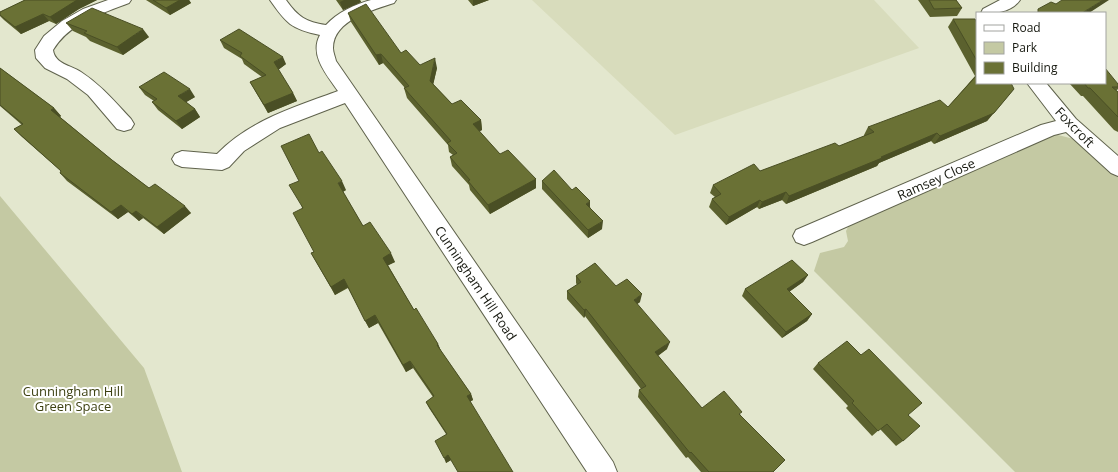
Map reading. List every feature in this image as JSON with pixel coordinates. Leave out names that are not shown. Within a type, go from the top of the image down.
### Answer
[{"type":"street","points":[[123,0],[64,26],[54,34],[44,50],[45,58],[51,64],[73,75],[95,91],[124,124]]},
{"type":"street","points":[[278,0],[291,19],[301,25],[330,31],[349,14],[388,0]]},
{"type":"street","points":[[978,0],[988,12]]},
{"type":"street","points":[[991,12],[1012,0]]},
{"type":"street","name":"Cunningham Hill Road","points":[[330,31],[324,46],[326,61],[603,472]]},
{"type":"street","name":"Foxcroft","points":[[1037,84],[1069,124],[1118,168]]},
{"type":"street","points":[[182,159],[222,162],[237,146],[273,123],[349,94]]},
{"type":"street","name":"Ramsey Close","points":[[804,236],[1048,130],[1069,124]]},
{"type":"shaded area","points":[[532,0],[874,0],[919,48],[675,135]]},
{"type":"green space","points":[[1054,134],[1078,140],[1118,176],[1118,472],[1015,472],[814,271],[820,253],[844,247],[848,241],[846,231],[850,223]]},
{"type":"green space","name":"Cunningham Hill Green Space","points":[[0,196],[144,368],[182,472],[0,472]]},
{"type":"building","points":[[25,0],[77,0],[50,17],[43,14],[15,27],[0,15],[0,12]]},
{"type":"building","points":[[153,0],[180,0],[166,8]]},
{"type":"building","points":[[929,0],[956,0],[962,8],[934,9]]},
{"type":"building","points":[[1062,0],[1103,0],[1084,12],[1038,12],[1038,9],[1051,2],[1056,4]]},
{"type":"building","points":[[366,4],[401,53],[406,50],[420,65],[435,58],[430,81],[452,104],[461,100],[481,120],[473,124],[500,154],[508,150],[536,179],[488,205],[468,181],[470,180],[450,157],[457,153],[447,143],[451,141],[404,88],[409,86],[381,54],[376,55],[348,13]]},
{"type":"building","points":[[92,8],[143,29],[117,47],[84,33],[87,31],[66,23]]},
{"type":"building","points":[[953,19],[975,19],[976,59]]},
{"type":"building","points":[[239,29],[283,57],[274,62],[293,93],[264,105],[250,82],[266,75],[240,56],[242,53],[220,40]]},
{"type":"building","points":[[0,68],[54,108],[51,110],[149,188],[155,184],[185,206],[157,227],[136,211],[132,214],[121,205],[111,212],[60,173],[61,171],[14,129],[23,124],[0,105]]},
{"type":"building","points":[[1106,69],[1118,84],[1118,87],[1112,87],[1118,92],[1118,117],[1090,88],[1088,88],[1085,84],[1106,84]]},
{"type":"building","points":[[164,72],[190,89],[178,96],[195,109],[176,121],[152,102],[157,99],[139,87]]},
{"type":"building","points":[[976,76],[976,84],[1012,84],[1014,89],[994,113],[940,136],[937,133],[881,157],[882,158],[789,196],[786,192],[762,202],[760,200],[729,217],[712,199],[721,194],[713,185],[754,164],[760,171],[835,143],[839,146],[874,132],[868,127],[940,100],[948,107]]},
{"type":"building","points":[[309,134],[319,153],[322,151],[342,181],[338,183],[363,226],[370,222],[391,253],[383,258],[414,310],[416,308],[438,344],[437,345],[471,394],[467,396],[513,472],[458,472],[448,455],[444,458],[435,441],[447,434],[426,402],[434,396],[410,361],[403,365],[375,315],[365,321],[344,279],[331,287],[311,253],[314,252],[293,213],[303,208],[289,185],[299,181],[281,146]]},
{"type":"building","points":[[554,170],[572,190],[576,187],[590,201],[586,204],[603,221],[588,230],[542,181]]},
{"type":"building","points":[[792,260],[808,275],[787,289],[812,314],[786,332],[745,289]]},
{"type":"building","points":[[595,263],[616,286],[627,279],[642,294],[634,300],[670,342],[655,352],[702,408],[724,391],[742,412],[739,414],[785,460],[773,472],[709,472],[691,452],[690,453],[639,390],[646,386],[586,309],[584,310],[567,291],[581,282],[576,276]]},
{"type":"building","points":[[847,341],[861,355],[869,349],[922,403],[908,415],[920,426],[903,441],[887,424],[878,431],[852,403],[854,401],[818,363]]}]
